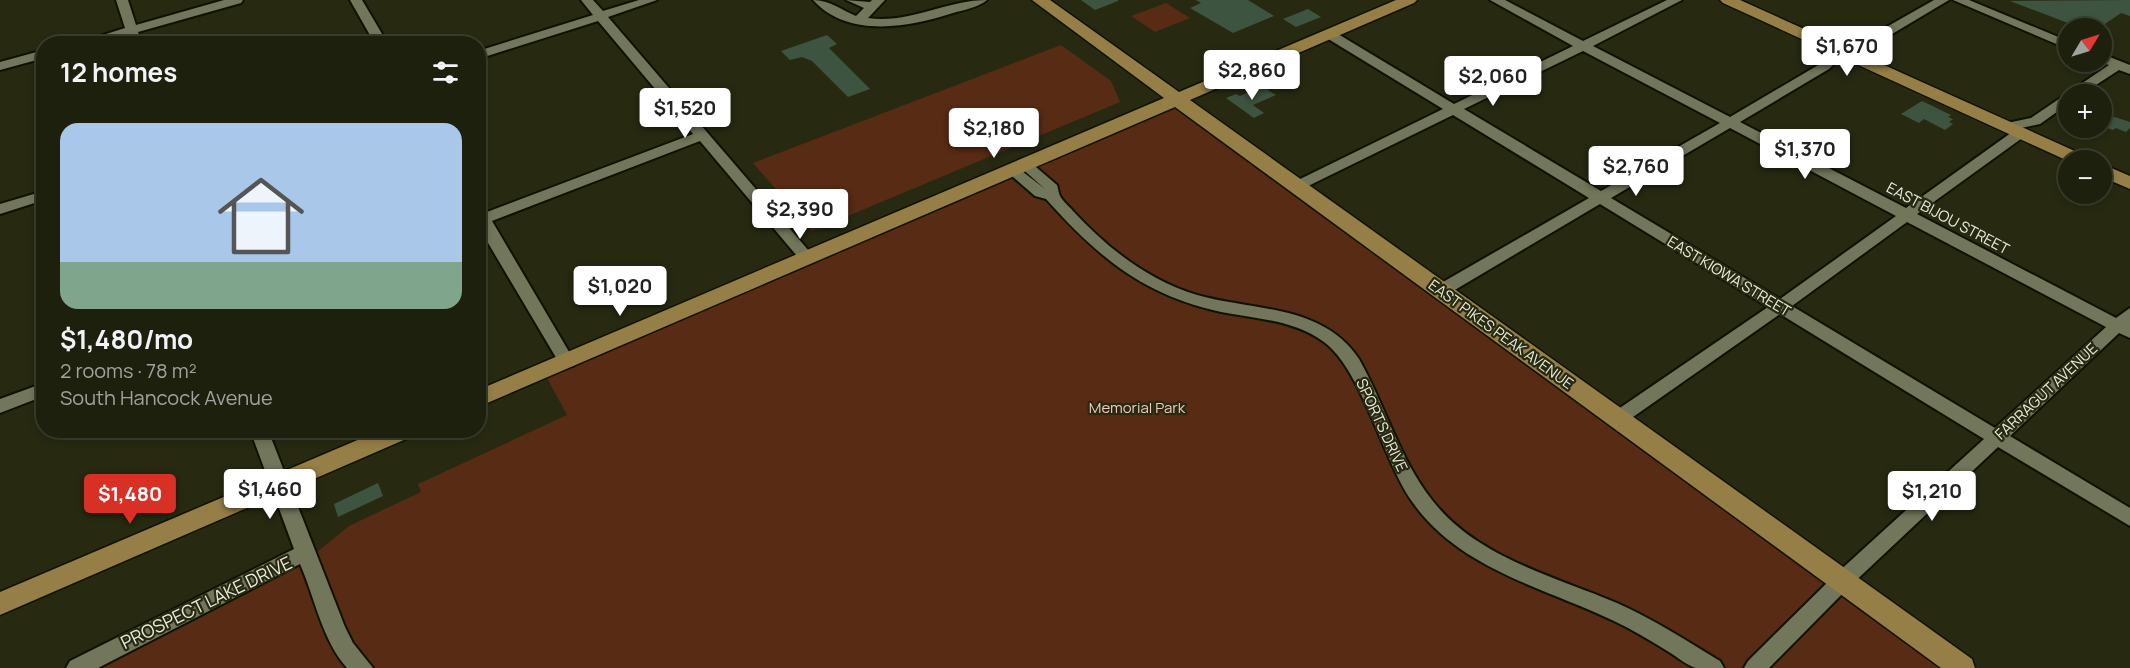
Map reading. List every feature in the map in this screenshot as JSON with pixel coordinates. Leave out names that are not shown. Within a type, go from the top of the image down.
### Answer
[{"type":"main road","name":"EAST PIKES PEAK AVENUE","points":[[1040,0],[1962,668]]},
{"type":"main road","points":[[486,396],[1409,0]]},
{"type":"main road","points":[[1728,0],[1832,56],[1863,53],[2061,150]]},
{"type":"main road","points":[[2112,175],[2130,183]]},
{"type":"main road","points":[[0,604],[386,438]]},
{"type":"street","points":[[122,0],[134,36]]},
{"type":"street","points":[[108,36],[237,0]]},
{"type":"street","points":[[356,0],[377,36]]},
{"type":"street","points":[[587,0],[807,258]]},
{"type":"street","points":[[486,53],[651,0]]},
{"type":"street","points":[[819,0],[841,15],[887,24],[919,20],[981,0]]},
{"type":"street","points":[[852,0],[876,3]]},
{"type":"street","name":"EAST BIJOU STREET","points":[[1496,0],[1906,214],[2126,324]]},
{"type":"street","points":[[1297,186],[1676,0]]},
{"type":"street","points":[[1863,53],[1943,0]]},
{"type":"street","points":[[1959,0],[2058,41]]},
{"type":"street","points":[[859,20],[876,3]]},
{"type":"street","name":"EAST KIOWA STREET","points":[[1329,34],[2130,518]]},
{"type":"street","points":[[0,66],[36,56]]},
{"type":"street","points":[[1442,290],[1730,123],[1832,56]]},
{"type":"street","points":[[2093,84],[2124,67]]},
{"type":"street","points":[[1617,418],[1779,307],[2058,105]]},
{"type":"street","points":[[486,215],[702,135]]},
{"type":"street","name":"SPORTS DRIVE","points":[[1019,168],[1052,188],[1052,195],[1114,259],[1139,278],[1200,301],[1300,323],[1334,340],[1354,364],[1409,481],[1427,508],[1452,533],[1501,566],[1631,619],[1713,668]]},
{"type":"street","points":[[0,209],[36,198]]},
{"type":"street","points":[[486,227],[567,362]]},
{"type":"street","name":"FARRAGUT AVENUE","points":[[1755,668],[1842,580],[1996,437],[2126,324]]},
{"type":"street","points":[[0,406],[36,392]]},
{"type":"street","points":[[262,438],[277,485],[345,650],[362,668]]},
{"type":"street","name":"PROSPECT LAKE DRIVE","points":[[77,668],[304,553]]},
{"type":"green space","points":[[1166,3],[1190,18],[1155,32],[1131,16]]},
{"type":"green space","points":[[1061,45],[1111,81],[1120,102],[812,231],[753,163]]},
{"type":"green space","name":"Memorial Park","points":[[1171,108],[1177,109],[1941,668],[86,668],[307,560],[349,526],[421,492],[418,484],[567,415],[547,378]]},
{"type":"building","points":[[1081,0],[1118,0],[1118,1],[1095,10]]},
{"type":"building","points":[[1196,0],[1248,0],[1274,16],[1233,33],[1190,8],[1201,3]]},
{"type":"building","points":[[2130,0],[2130,16],[2121,13],[2112,19],[2058,19],[2010,1]]},
{"type":"building","points":[[1308,9],[1321,17],[1296,27],[1283,19]]},
{"type":"building","points":[[827,35],[837,44],[829,48],[870,89],[848,97],[812,61],[802,57],[790,60],[781,51]]},
{"type":"building","points":[[1262,86],[1276,95],[1253,105],[1264,113],[1254,118],[1226,98],[1236,94],[1240,96]]},
{"type":"building","points":[[1922,101],[1951,115],[1948,117],[1953,119],[1949,122],[1953,124],[1945,130],[1924,119],[1919,123],[1901,114]]},
{"type":"building","points":[[2112,116],[2130,122],[2130,128],[2126,132],[2116,128],[2113,130]]},
{"type":"building","points":[[378,483],[383,496],[338,517],[334,504]]}]
